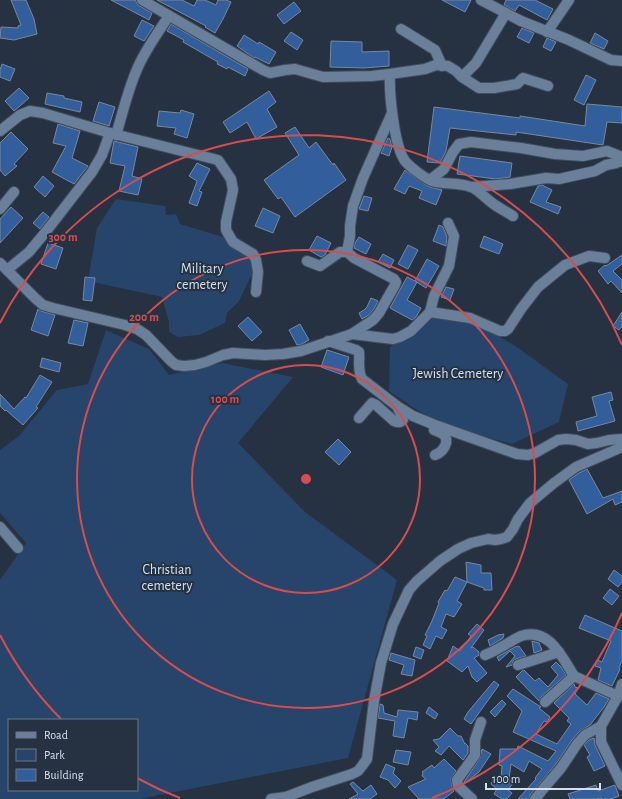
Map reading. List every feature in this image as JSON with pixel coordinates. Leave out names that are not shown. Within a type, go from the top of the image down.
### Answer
[{"type":"street","points":[[142,0],[270,73],[295,69],[323,77],[390,74],[425,69],[436,65],[448,66],[479,88],[494,88],[517,84],[523,78],[548,86]]},
{"type":"street","points":[[481,0],[521,21],[569,40],[610,60],[622,61]]},
{"type":"street","points":[[548,32],[569,0]]},
{"type":"street","points":[[462,77],[476,63],[506,13]]},
{"type":"street","points":[[168,16],[139,66],[130,86],[113,134],[92,172],[29,252],[3,267],[43,305],[137,329],[146,335],[176,365],[184,366],[206,362],[223,355],[265,355],[300,351],[352,334],[373,320],[379,313],[395,286],[396,282],[394,279],[354,258],[348,252],[340,252],[320,266],[306,261]]},
{"type":"street","points":[[401,30],[435,50],[442,66]]},
{"type":"street","points":[[390,74],[392,113],[399,149],[405,160],[414,169],[430,180],[472,187],[510,184],[546,178],[559,179],[595,171],[606,165],[622,161]]},
{"type":"street","points":[[0,131],[20,115],[30,111],[43,113],[113,134],[218,160],[231,179],[233,190],[226,222],[226,230],[233,242],[253,254],[256,260],[258,272],[256,292]]},
{"type":"street","points":[[348,252],[353,206],[363,178],[392,113]]},
{"type":"street","points":[[430,180],[444,169],[459,144],[471,142],[555,154],[583,156],[607,151],[622,157]]},
{"type":"street","points":[[472,187],[495,205],[513,216]]},
{"type":"street","points":[[0,209],[14,192]]},
{"type":"street","points":[[352,334],[393,339],[411,331],[430,312],[434,296],[449,266],[454,236],[448,223]]},
{"type":"street","points":[[430,312],[470,318],[505,332],[538,287],[565,264],[589,256],[605,258]]},
{"type":"street","points":[[328,341],[359,352],[358,369],[362,379],[397,406],[413,416],[517,454],[528,455],[535,453],[558,440],[576,440],[588,444],[622,439]]},
{"type":"street","points":[[359,418],[372,403],[397,423],[403,420],[423,425],[443,434],[447,440],[444,448],[435,455]]},
{"type":"street","points":[[397,406],[403,420]]},
{"type":"street","points":[[271,799],[286,797],[345,777],[358,771],[367,759],[380,663],[393,624],[409,590],[417,581],[440,561],[458,549],[471,543],[507,537],[530,503],[554,483],[576,467],[622,447]]},
{"type":"street","points":[[0,527],[18,548]]},
{"type":"street","points":[[485,656],[520,636],[531,635],[542,637],[551,642],[574,676],[618,696]]},
{"type":"street","points":[[518,665],[559,652]]},
{"type":"street","points":[[545,702],[574,676]]},
{"type":"street","points":[[535,799],[561,768],[585,735],[601,726],[618,696],[622,684]]},
{"type":"street","points":[[472,799],[458,786],[456,780],[475,755],[475,740],[481,722]]},
{"type":"street","points":[[601,726],[602,742],[622,785]]},
{"type":"green space","name":"Military cemetery","points":[[116,199],[165,206],[166,215],[176,214],[180,224],[236,241],[258,267],[250,278],[239,301],[227,313],[225,323],[199,335],[178,337],[169,332],[169,322],[162,297],[88,281],[97,228]]},
{"type":"green space","name":"Jewish Cemetery","points":[[429,313],[466,317],[514,345],[568,384],[559,422],[512,444],[438,424],[389,391],[390,347]]},
{"type":"green space","name":"Christian cemetery","points":[[106,330],[149,349],[169,375],[222,363],[293,377],[238,443],[305,512],[397,580],[348,758],[139,799],[0,799],[0,580],[26,543],[0,513],[0,450],[19,436],[57,390],[88,384]]},
{"type":"building","points":[[11,0],[26,0],[34,19],[37,34],[14,40],[0,38],[1,27],[18,28],[18,26],[21,25]]},
{"type":"building","points":[[111,0],[135,0],[138,5],[152,13],[149,20]]},
{"type":"building","points":[[157,0],[182,0],[194,6],[197,0],[205,0],[216,5],[218,0],[226,0],[231,2],[215,33],[205,27],[206,26]]},
{"type":"building","points":[[442,0],[471,0],[465,12]]},
{"type":"building","points":[[506,0],[535,0],[553,9],[547,20],[519,5],[515,11],[504,5]]},
{"type":"building","points":[[294,2],[301,11],[284,24],[277,15]]},
{"type":"building","points":[[142,20],[154,26],[144,41],[134,36]]},
{"type":"building","points":[[171,24],[248,69],[245,76],[228,67],[227,69],[217,64],[218,62],[167,31]]},
{"type":"building","points":[[522,28],[534,33],[529,43],[517,37]]},
{"type":"building","points":[[291,32],[303,40],[297,50],[284,41]]},
{"type":"building","points":[[595,33],[608,41],[604,49],[590,43]]},
{"type":"building","points":[[244,35],[258,44],[259,42],[276,52],[269,64],[255,57],[254,58],[237,46]]},
{"type":"building","points":[[547,38],[556,42],[551,51],[543,47]]},
{"type":"building","points":[[331,41],[362,42],[362,52],[389,51],[389,66],[364,68],[330,67]]},
{"type":"building","points":[[2,64],[15,69],[10,81],[0,77]]},
{"type":"building","points":[[586,75],[596,80],[584,105],[574,100]]},
{"type":"building","points":[[19,88],[29,98],[14,111],[5,101]]},
{"type":"building","points":[[269,91],[276,102],[267,109],[277,127],[256,139],[247,122],[230,133],[223,122]]},
{"type":"building","points":[[47,93],[64,96],[64,98],[82,102],[80,112],[45,104]]},
{"type":"building","points":[[99,102],[115,107],[109,126],[93,121]]},
{"type":"building","points":[[587,104],[622,107],[622,123],[607,122],[603,145],[516,132],[516,135],[450,128],[446,151],[440,163],[427,162],[434,107],[520,118],[520,116],[585,126]]},
{"type":"building","points":[[181,110],[194,114],[187,138],[174,134],[176,128],[157,126],[159,111],[180,113]]},
{"type":"building","points":[[58,124],[80,131],[72,158],[88,166],[74,184],[52,172],[66,146],[53,143]]},
{"type":"building","points":[[295,127],[309,148],[316,142],[346,180],[295,217],[281,197],[278,199],[264,180],[299,155],[285,133]]},
{"type":"building","points":[[11,132],[28,149],[14,164],[17,166],[5,176],[0,170],[0,143]]},
{"type":"building","points":[[388,138],[390,139],[392,147],[389,156],[381,153]]},
{"type":"building","points":[[114,141],[138,147],[132,176],[142,179],[138,195],[119,191],[125,166],[110,163]]},
{"type":"building","points":[[460,156],[512,163],[510,177],[496,179],[457,174]]},
{"type":"building","points":[[197,163],[210,169],[199,191],[202,192],[197,206],[189,203],[197,181],[189,176]]},
{"type":"building","points":[[405,170],[426,185],[442,190],[436,205],[419,198],[422,191],[409,186],[405,194],[394,189]]},
{"type":"building","points":[[43,176],[54,186],[45,197],[34,187]]},
{"type":"building","points":[[542,185],[552,190],[546,202],[561,207],[558,214],[530,202],[538,186]]},
{"type":"building","points":[[364,196],[372,198],[368,211],[359,209]]},
{"type":"building","points":[[11,207],[23,218],[0,243],[0,219]]},
{"type":"building","points":[[263,208],[280,216],[273,233],[255,226]]},
{"type":"building","points":[[43,212],[49,217],[40,229],[33,223]]},
{"type":"building","points":[[439,225],[443,227],[447,237],[446,246],[433,241]]},
{"type":"building","points":[[317,236],[331,243],[325,255],[321,257],[309,250]]},
{"type":"building","points":[[484,236],[503,244],[499,254],[480,247]]},
{"type":"building","points":[[359,237],[371,244],[366,254],[354,248]]},
{"type":"building","points":[[48,243],[63,248],[56,269],[41,264]]},
{"type":"building","points":[[408,245],[418,250],[408,269],[398,264]]},
{"type":"building","points":[[383,254],[394,260],[390,268],[378,262]]},
{"type":"building","points":[[622,255],[622,264],[613,271],[622,280],[622,293],[611,281],[608,284],[598,271]]},
{"type":"building","points":[[427,259],[439,266],[426,288],[415,281]]},
{"type":"building","points":[[85,277],[95,278],[92,301],[83,300]]},
{"type":"building","points":[[407,277],[417,282],[407,300],[421,308],[416,317],[412,320],[390,308]]},
{"type":"building","points":[[446,287],[454,289],[450,300],[441,297]]},
{"type":"building","points":[[371,298],[378,301],[369,315],[362,319],[359,313],[367,307]]},
{"type":"building","points":[[38,309],[55,315],[48,336],[31,330]]},
{"type":"building","points":[[622,312],[622,326],[619,330],[613,326]]},
{"type":"building","points":[[248,317],[262,332],[252,341],[238,326]]},
{"type":"building","points":[[74,320],[88,323],[83,346],[68,343]]},
{"type":"building","points":[[300,324],[309,340],[297,345],[289,330]]},
{"type":"building","points":[[327,350],[349,357],[343,375],[321,367]]},
{"type":"building","points":[[42,358],[61,363],[59,372],[40,367]]},
{"type":"building","points":[[40,375],[52,382],[36,407],[38,408],[23,425],[0,406],[0,394],[14,409],[25,397],[26,398]]},
{"type":"building","points":[[611,392],[613,400],[609,401],[615,421],[578,431],[576,422],[597,416],[592,397]]},
{"type":"building","points":[[338,439],[351,452],[339,465],[325,452]]},
{"type":"building","points":[[587,469],[603,498],[622,491],[622,502],[615,505],[613,499],[587,514],[569,480]]},
{"type":"building","points":[[466,562],[481,565],[481,573],[491,573],[492,590],[484,590],[484,588],[467,582]]},
{"type":"building","points":[[614,570],[622,576],[622,582],[618,587],[608,579]]},
{"type":"building","points":[[455,577],[467,582],[457,601],[462,604],[454,617],[446,614],[441,627],[447,630],[442,639],[436,636],[430,649],[423,645],[427,636],[425,635],[432,621],[439,603],[438,602],[445,590],[447,591]]},
{"type":"building","points":[[610,589],[619,596],[612,605],[603,598]]},
{"type":"building","points":[[585,615],[622,631],[622,660],[620,669],[612,686],[598,680],[601,668],[595,666],[597,660],[602,662],[611,641],[579,628]]},
{"type":"building","points":[[477,624],[484,630],[471,648],[473,647],[479,652],[479,655],[474,658],[487,673],[477,682],[472,677],[468,666],[462,672],[447,661],[453,646],[460,651],[471,636],[468,634]]},
{"type":"building","points":[[504,634],[503,638],[490,646],[488,640]]},
{"type":"building","points":[[532,641],[539,643],[542,650],[534,653]]},
{"type":"building","points":[[519,646],[526,656],[516,659],[513,661],[512,665],[506,667],[515,656],[510,651],[499,661],[497,657]]},
{"type":"building","points":[[416,647],[424,650],[421,659],[413,656]]},
{"type":"building","points":[[391,653],[415,660],[412,676],[401,674],[404,665],[389,660]]},
{"type":"building","points":[[556,662],[566,675],[541,697],[539,701],[516,677],[524,670],[535,681],[539,678],[548,687],[558,675],[551,667]]},
{"type":"building","points":[[494,681],[499,685],[471,724],[464,719]]},
{"type":"building","points":[[574,684],[575,687],[578,688],[575,694],[587,705],[596,693],[609,699],[590,725],[580,731],[572,740],[556,764],[530,795],[529,799],[518,799],[536,779],[535,778],[542,769],[529,761],[524,772],[511,764],[509,779],[513,783],[508,790],[512,793],[507,799],[502,799],[494,794],[497,789],[491,784],[495,777],[501,778],[502,766],[499,765],[500,749],[517,749],[518,746],[548,761],[556,751],[513,732],[522,711],[507,696],[513,689],[541,707],[539,708],[550,717],[547,722],[544,721],[536,734],[557,744],[571,724],[567,721],[569,718],[554,703]]},
{"type":"building","points":[[502,700],[506,704],[495,717],[490,712]]},
{"type":"building","points":[[380,704],[383,705],[384,713],[397,717],[398,710],[418,712],[417,720],[408,718],[404,738],[393,736],[395,721],[378,718]]},
{"type":"building","points":[[429,707],[438,714],[435,719],[426,713]]},
{"type":"building","points":[[450,728],[458,736],[461,736],[465,744],[468,746],[468,753],[463,760],[449,746],[441,755],[435,751],[439,747],[433,740],[439,739]]},
{"type":"building","points":[[594,738],[595,745],[605,766],[594,771],[587,757],[590,755],[584,745],[589,740]]},
{"type":"building","points":[[482,749],[491,754],[479,772],[465,783],[464,782],[480,758]]},
{"type":"building","points":[[396,750],[411,752],[408,765],[393,762]]},
{"type":"building","points":[[444,759],[456,771],[451,779],[454,791],[444,799],[419,799],[408,787],[426,779],[422,776],[422,772],[432,765],[434,768]]},
{"type":"building","points":[[386,764],[395,768],[393,773],[401,781],[395,788],[388,780],[380,777]]},
{"type":"building","points":[[353,782],[363,791],[371,785],[377,794],[370,799],[349,799],[358,794],[350,784]]},
{"type":"building","points":[[596,785],[598,791],[615,785],[619,796],[611,799],[570,799],[568,794]]}]
